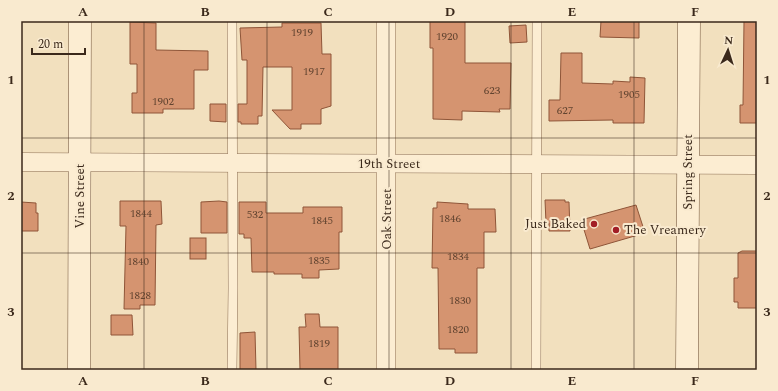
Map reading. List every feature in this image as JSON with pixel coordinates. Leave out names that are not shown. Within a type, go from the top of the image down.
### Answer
[{"type":"main road","name":"Vine Street","points":[[79,370],[80,21]]},
{"type":"main road","name":"Spring Street","points":[[687,370],[689,21]]},
{"type":"street","name":"Oak Street","points":[[386,21],[386,370]]},
{"type":"street","name":"19th Street","points":[[21,162],[757,165]]},
{"type":"lane","points":[[232,21],[232,370]]},
{"type":"lane","points":[[536,370],[537,21]]},
{"type":"building","points":[[430,21],[465,21],[465,63],[511,63],[510,109],[499,109],[500,112],[462,111],[462,120],[433,119],[433,48],[430,48]]},
{"type":"building","points":[[601,21],[639,21],[639,38],[600,37]]},
{"type":"building","points":[[744,21],[757,21],[757,123],[740,123],[740,105],[743,105]]},
{"type":"building","points":[[130,22],[156,23],[156,50],[208,51],[208,70],[194,70],[194,109],[163,109],[163,113],[132,113],[132,93],[137,93],[137,64],[130,64]]},
{"type":"building","points":[[282,23],[321,23],[322,54],[331,54],[331,106],[321,109],[321,124],[301,124],[301,129],[290,129],[272,110],[292,110],[292,67],[263,67],[262,116],[258,116],[258,124],[241,124],[241,122],[238,122],[238,104],[247,104],[247,60],[242,60],[240,28],[282,27]]},
{"type":"building","points":[[526,25],[527,42],[510,43],[509,26]]},
{"type":"building","points":[[561,53],[582,53],[582,83],[613,84],[613,81],[630,82],[630,77],[645,78],[644,123],[613,123],[613,120],[549,121],[549,100],[560,100]]},
{"type":"building","points":[[210,104],[226,104],[226,122],[210,121]]},
{"type":"building","points":[[545,200],[565,200],[565,202],[569,202],[570,231],[549,231],[549,223],[546,223]]},
{"type":"building","points":[[120,201],[161,201],[162,224],[156,225],[155,305],[140,305],[140,309],[124,309],[126,226],[120,226]]},
{"type":"building","points":[[21,202],[36,203],[36,213],[38,213],[38,231],[21,231]]},
{"type":"building","points":[[201,202],[227,202],[227,233],[201,233]]},
{"type":"building","points":[[239,202],[266,202],[266,213],[303,213],[303,207],[342,207],[342,232],[339,232],[339,269],[319,270],[319,278],[302,278],[302,274],[252,272],[251,238],[244,238],[244,234],[239,234]]},
{"type":"building","points":[[437,202],[468,204],[468,209],[495,209],[496,232],[484,232],[484,268],[477,268],[477,353],[455,353],[455,349],[439,349],[438,268],[432,268],[433,208],[437,208]]},
{"type":"building","points":[[636,205],[645,233],[590,249],[581,220]]},
{"type":"building","points":[[190,238],[206,238],[206,259],[190,259]]},
{"type":"building","points":[[742,251],[757,251],[757,308],[738,308],[738,302],[734,302],[734,278],[738,278],[738,253]]},
{"type":"building","points":[[305,314],[319,314],[320,327],[338,327],[338,370],[300,370],[299,327],[306,327]]},
{"type":"building","points":[[111,315],[132,315],[133,335],[111,335]]},
{"type":"building","points":[[255,332],[256,370],[240,370],[240,333]]},
{"type":"place","name":"Just Baked","points":[[594,224]]},
{"type":"place","name":"The Vreamery","points":[[616,230]]}]
